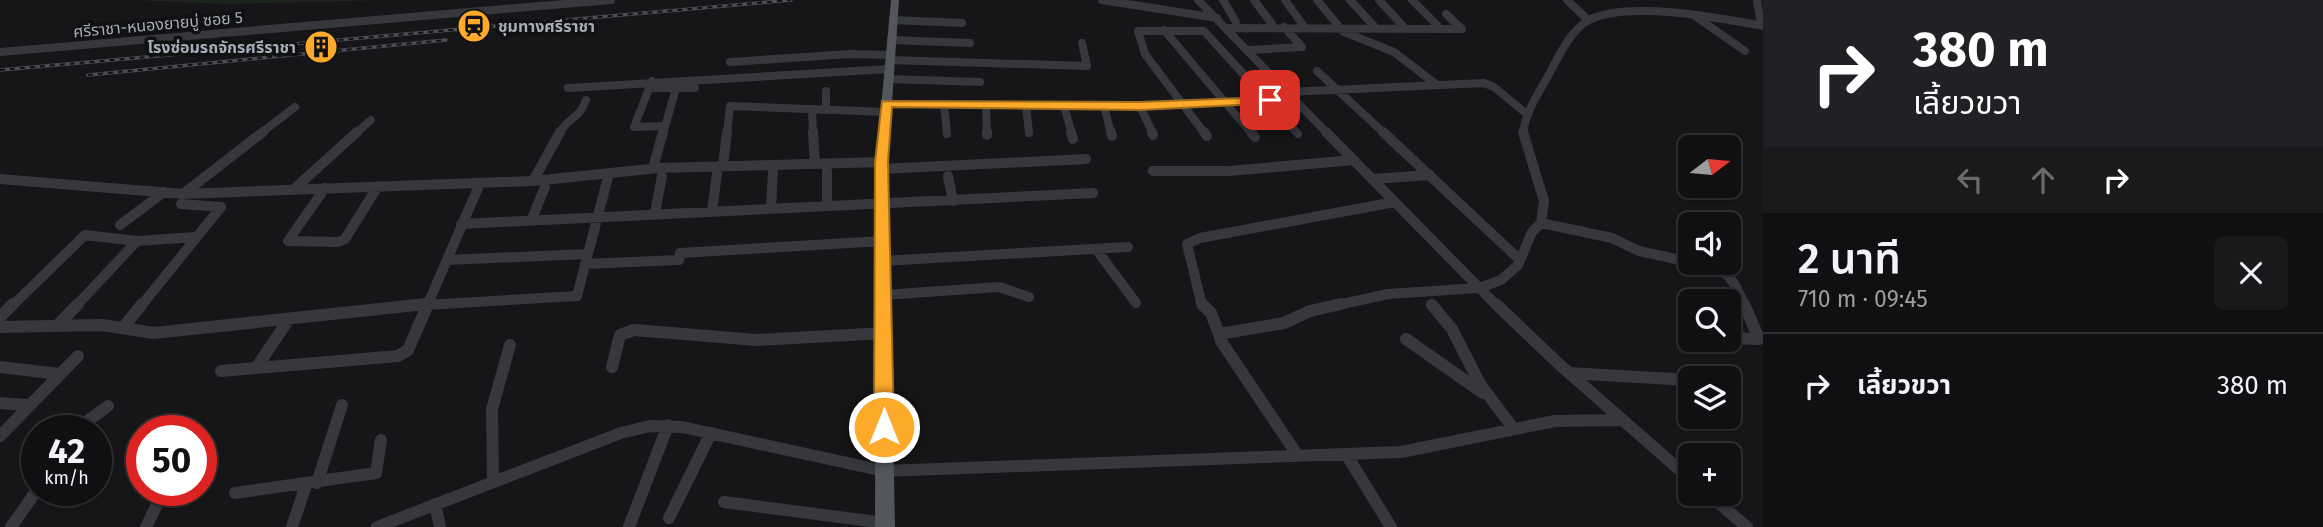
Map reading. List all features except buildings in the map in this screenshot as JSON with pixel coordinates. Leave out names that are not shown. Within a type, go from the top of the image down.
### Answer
[{"type":"main road","points":[[885,525],[882,166],[895,0]]},
{"type":"street","points":[[541,1],[546,0]]},
{"type":"street","name":"ศรีราชา-หนองยายบู่ ซอย 5","points":[[0,52],[611,0]]},
{"type":"street","points":[[1102,0],[1217,18]]},
{"type":"street","points":[[1198,0],[1217,18],[1231,25],[1462,29],[1446,14]]},
{"type":"street","points":[[1223,0],[1231,25],[1248,50],[1372,179],[1479,288],[1569,373],[1678,469]]},
{"type":"street","points":[[1254,0],[1272,24]]},
{"type":"street","points":[[1285,0],[1303,24]]},
{"type":"street","points":[[1317,0],[1337,26],[1390,48],[1407,59],[1437,86]]},
{"type":"street","points":[[1350,0],[1374,26]]},
{"type":"street","points":[[1379,0],[1404,26]]},
{"type":"street","points":[[1412,0],[1437,25]]},
{"type":"street","points":[[1566,0],[1588,20]]},
{"type":"street","points":[[1219,334],[1284,323],[1310,311],[1388,293],[1479,288],[1501,280],[1520,260],[1532,232],[1541,223],[1544,201],[1524,134],[1528,115],[1572,38],[1588,20],[1638,9],[1762,25],[1757,0]]},
{"type":"street","points":[[1693,14],[1745,51]]},
{"type":"street","points":[[893,20],[962,23]]},
{"type":"street","points":[[1248,50],[1302,47],[1284,27]]},
{"type":"street","points":[[1164,30],[1255,137]]},
{"type":"street","points":[[1207,136],[1145,54],[1138,31],[1204,31],[1270,100],[1298,134]]},
{"type":"street","points":[[568,88],[651,84],[890,60],[970,43]]},
{"type":"street","points":[[890,60],[1087,66],[1082,43]]},
{"type":"street","points":[[730,62],[850,54],[890,60],[980,82]]},
{"type":"street","points":[[1317,71],[1520,260]]},
{"type":"street","points":[[651,84],[695,88]]},
{"type":"street","points":[[651,84],[634,127],[665,126]]},
{"type":"street","points":[[1288,92],[1489,85],[1528,115]]},
{"type":"street","points":[[653,168],[676,88]]},
{"type":"street","points":[[826,91],[826,110]]},
{"type":"street","points":[[533,181],[564,124],[580,114],[586,100]]},
{"type":"street","points":[[712,211],[730,106],[826,110],[944,104],[1140,106],[1270,100]]},
{"type":"street","points":[[944,104],[947,134]]},
{"type":"street","points":[[986,105],[987,135]]},
{"type":"street","points":[[1026,105],[1029,133]]},
{"type":"street","points":[[1064,106],[1073,139]]},
{"type":"street","points":[[1104,106],[1112,136]]},
{"type":"street","points":[[1140,106],[1153,135]]},
{"type":"street","points":[[182,199],[295,107]]},
{"type":"street","points":[[813,109],[815,164]]},
{"type":"street","points":[[294,189],[372,120]]},
{"type":"street","points":[[182,199],[294,189],[533,181],[653,168],[720,169],[815,164],[882,166],[1086,159]]},
{"type":"street","points":[[1153,171],[1229,171],[1354,160]]},
{"type":"street","points":[[771,208],[773,170]]},
{"type":"street","points":[[827,171],[827,206]]},
{"type":"street","points":[[1372,179],[1430,175]]},
{"type":"street","points":[[655,213],[662,176]]},
{"type":"street","points":[[948,176],[953,201]]},
{"type":"street","points":[[0,327],[102,325],[154,333],[428,304],[577,296],[608,177]]},
{"type":"street","points":[[0,179],[163,192],[221,207],[123,328]]},
{"type":"street","points":[[325,188],[288,241],[338,242],[345,239],[378,186]]},
{"type":"street","points":[[531,221],[545,187]]},
{"type":"street","points":[[221,370],[398,356],[408,350],[478,188]]},
{"type":"street","points":[[120,225],[163,192]]},
{"type":"street","points":[[461,224],[1093,193]]},
{"type":"street","points":[[1298,456],[1221,341],[1211,313],[1202,306],[1187,244],[1200,238],[1395,202]]},
{"type":"street","points":[[1541,223],[1612,238],[1639,251],[1678,259]]},
{"type":"street","points":[[0,317],[85,235],[137,241],[195,237]]},
{"type":"street","points":[[57,326],[137,241]]},
{"type":"street","points":[[447,260],[679,260],[680,253],[882,241]]},
{"type":"street","points":[[882,261],[1128,247]]},
{"type":"street","points":[[1096,249],[1136,303]]},
{"type":"street","points":[[883,295],[999,287],[1029,297]]},
{"type":"street","points":[[1741,298],[1759,338],[1741,339]]},
{"type":"street","points":[[1432,305],[1452,329],[1488,396],[1513,428]]},
{"type":"street","points":[[256,368],[289,318]]},
{"type":"street","points":[[612,368],[620,335],[634,330],[757,340],[885,333]]},
{"type":"street","points":[[1406,339],[1488,396]]},
{"type":"street","points":[[494,481],[492,409],[510,345]]},
{"type":"street","points":[[0,436],[27,405],[78,356]]},
{"type":"street","points":[[0,368],[59,374]]},
{"type":"street","points":[[1569,373],[1678,379]]},
{"type":"street","points":[[0,403],[27,405]]},
{"type":"street","points":[[292,527],[312,484],[342,405]]},
{"type":"street","points":[[96,415],[108,406]]},
{"type":"street","points":[[377,527],[633,428],[657,424],[711,433],[884,471],[1346,454],[1430,448],[1555,421],[1622,420]]},
{"type":"street","points":[[629,527],[668,425]]},
{"type":"street","points":[[670,518],[711,433]]},
{"type":"street","points":[[236,493],[376,473],[381,440]]},
{"type":"street","points":[[1346,454],[1391,527]]},
{"type":"street","points":[[724,502],[885,525]]},
{"type":"street","points":[[435,504],[440,527]]},
{"type":"street","points":[[11,527],[26,506]]},
{"type":"street","points":[[145,527],[156,506]]},
{"type":"street","points":[[1722,506],[1747,527]]},
{"type":"shaded area","points":[[134,0],[388,0],[229,4]]},
{"type":"railway","points":[[0,70],[791,0]]},
{"type":"railway","points":[[88,75],[446,40]]},
{"type":"place","name":"ชุมทางศรีราชา","points":[[474,26]]},
{"type":"place","name":"โรงซ่อมรถจักรศรีราชา","points":[[321,47]]},
{"type":"route","points":[[884,427],[882,162],[886,104],[1140,106],[1270,100]]}]
